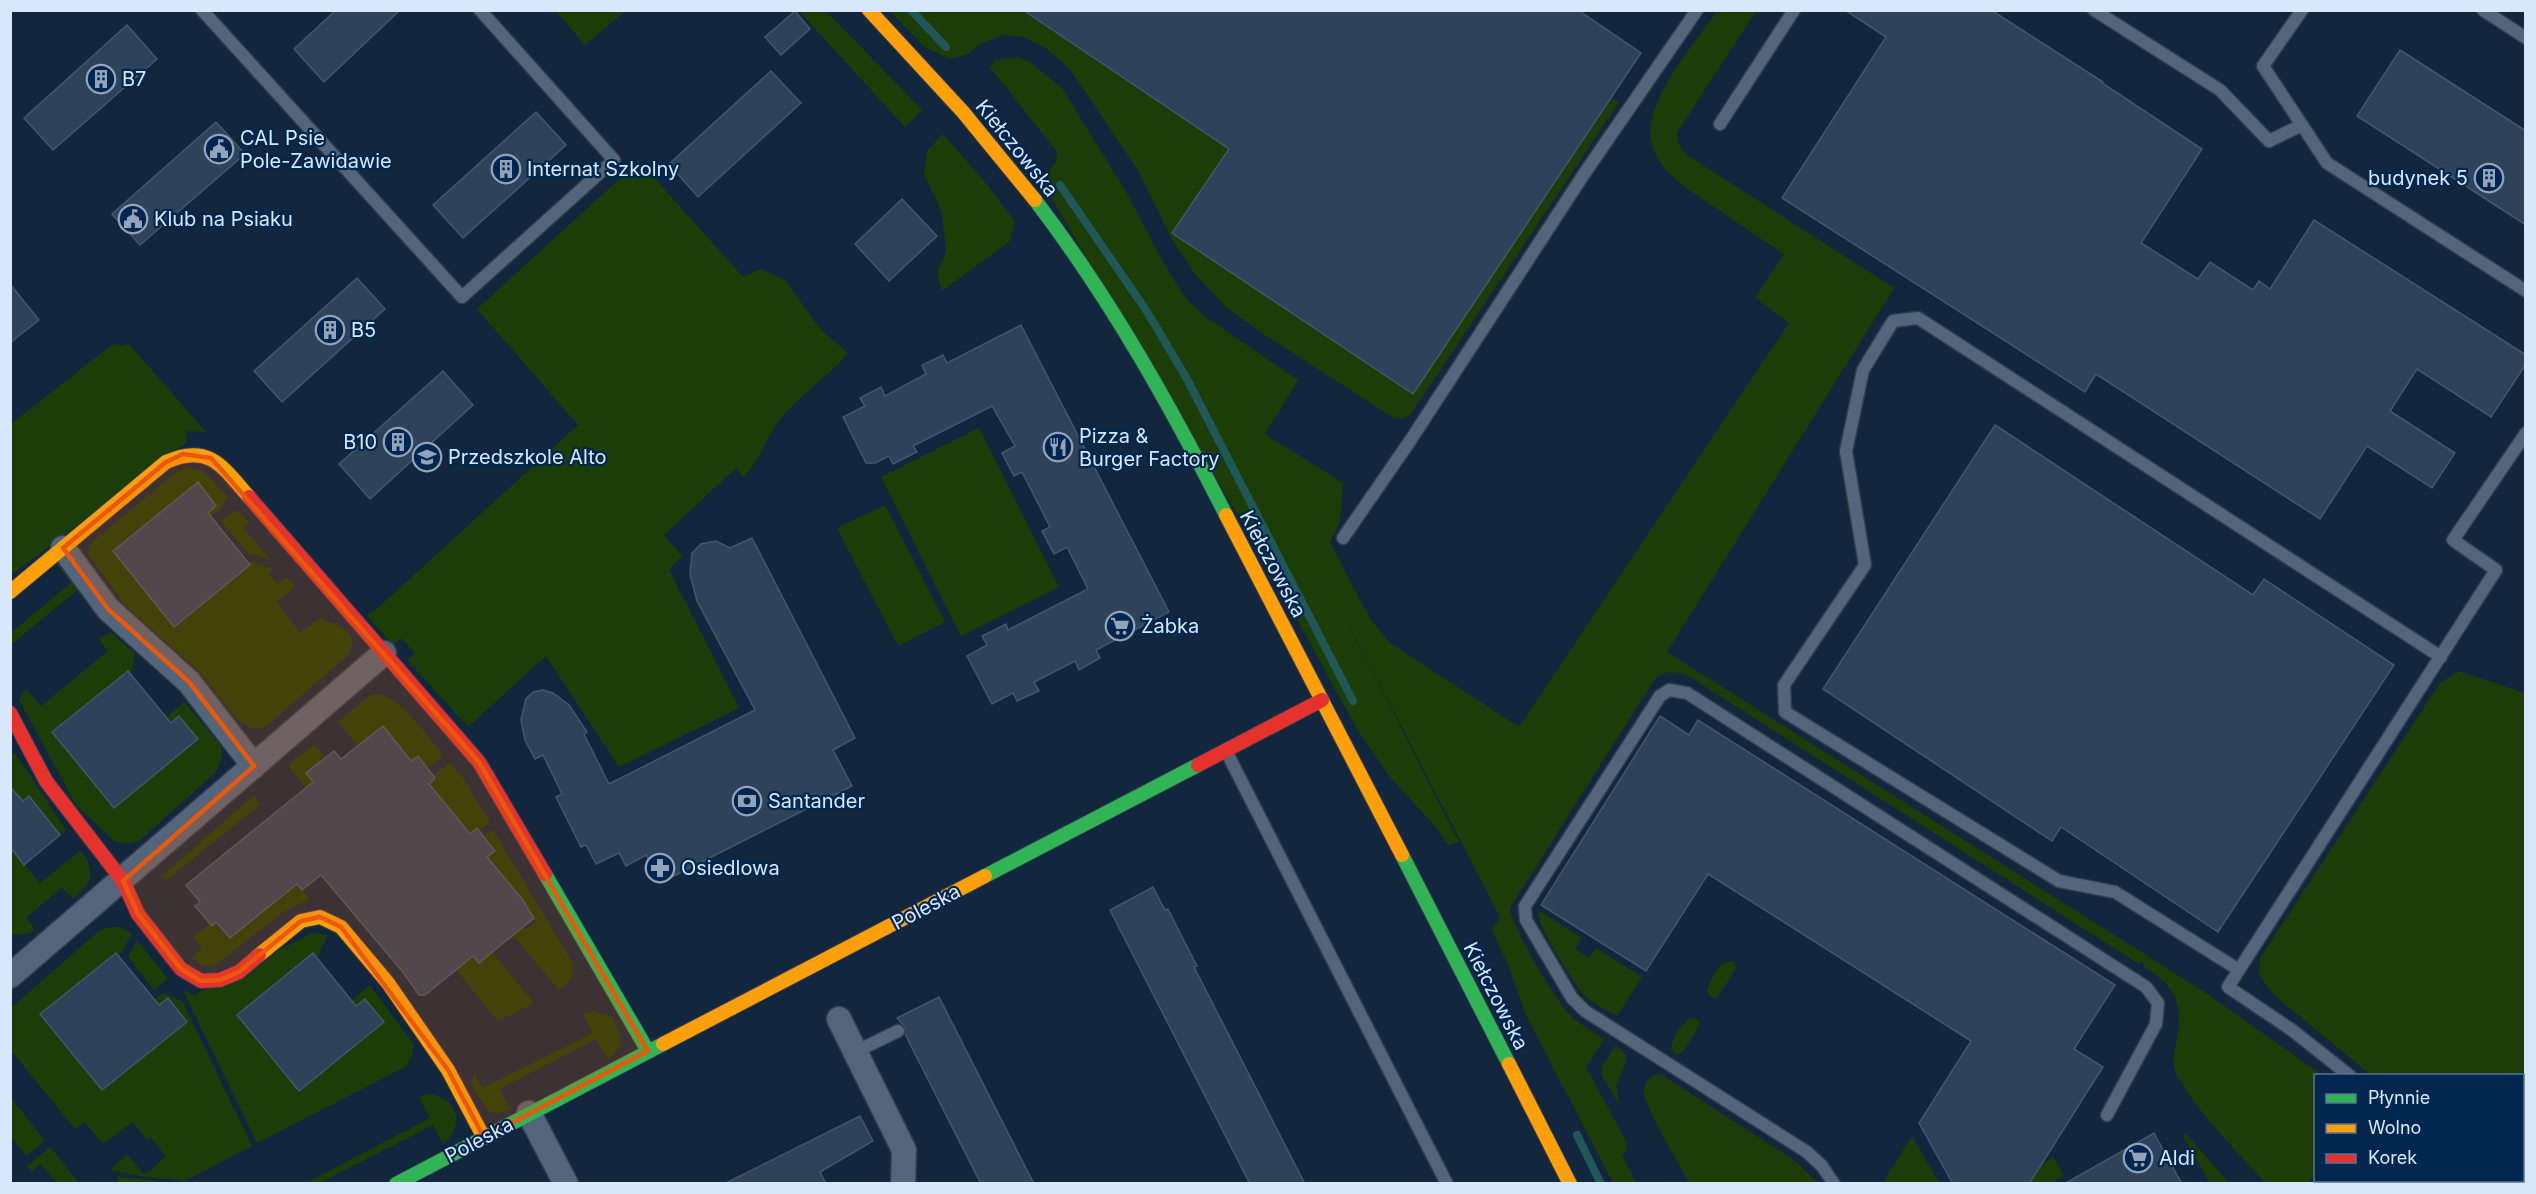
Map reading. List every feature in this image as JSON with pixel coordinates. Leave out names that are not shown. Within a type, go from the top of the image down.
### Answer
[{"type":"street","name":"Kiełczowska","points":[[869,10],[943,89],[1004,160],[1051,220],[1136,350],[1184,436],[1322,700],[1570,1184]]},
{"type":"street","points":[[10,592],[166,462],[183,454],[199,453],[211,458],[230,475],[479,762],[648,1051]]},
{"type":"street","points":[[63,548],[108,609],[189,681],[254,766]]},
{"type":"street","points":[[10,976],[384,653]]},
{"type":"street","name":"Poleska","points":[[396,1184],[1322,700]]},
{"type":"street","points":[[10,713],[46,781],[123,880],[138,914],[181,969],[201,981],[220,980],[239,972],[301,921],[320,917],[341,927],[388,983],[448,1070],[484,1138]]},
{"type":"street","points":[[839,1019],[904,1150],[902,1183]]},
{"type":"street","name":"Poleska","points":[[529,1113],[566,1184]]},
{"type":"lane","points":[[202,10],[462,297],[614,160],[480,10]]},
{"type":"lane","points":[[1343,538],[1397,460],[1584,174],[1697,10]]},
{"type":"lane","points":[[1720,124],[1794,10]]},
{"type":"lane","points":[[2094,10],[2220,90],[2269,141],[2302,125]]},
{"type":"lane","points":[[2302,10],[2264,66],[2327,163],[2526,291]]},
{"type":"lane","points":[[2483,10],[2526,38]]},
{"type":"lane","points":[[2239,970],[2115,892],[2059,881],[1785,712],[1784,685],[1864,565],[1846,451],[1863,370],[1893,321],[1918,318],[2441,657]]},
{"type":"lane","points":[[2347,1074],[2292,1030],[2228,987],[2496,570],[2453,540],[2526,433]]},
{"type":"lane","points":[[1834,1184],[1822,1166],[1807,1152],[1585,1011],[1572,998],[1526,921],[1525,906],[1660,696],[1669,690],[1687,693],[2146,987],[2158,1003],[2156,1024],[2107,1115]]},
{"type":"lane","points":[[1225,750],[1447,1184]]},
{"type":"lane","points":[[855,1052],[898,1031]]},
{"type":"highlighted area","points":[[183,454],[211,458],[479,762],[648,1051],[484,1138],[448,1070],[341,927],[320,917],[301,921],[239,972],[220,980],[201,981],[181,969],[138,914],[123,881],[254,766],[189,682],[108,609],[63,548],[166,462]]},
{"type":"green space","points":[[556,11],[625,11],[585,45]]},
{"type":"green space","points":[[799,11],[826,11],[922,110],[905,127]]},
{"type":"green space","points":[[890,11],[1023,11],[1229,149],[1173,232],[1413,394],[1612,98],[1619,102],[1410,415],[1403,419],[1394,418],[1227,308],[1195,274],[1171,238],[1139,172],[1079,82],[1065,64],[1044,47],[1023,37],[1003,35],[982,43],[968,54],[949,59],[925,47]]},
{"type":"green space","points":[[1717,11],[1756,11],[1678,131],[1677,138],[1680,147],[1687,155],[1894,288],[1667,652],[2206,993],[2321,1074],[2314,1074],[2314,1176],[2307,1183],[2266,1183],[2215,1128],[2190,1095],[2180,1081],[2174,1065],[2179,1025],[2177,1004],[2169,988],[2143,966],[2144,963],[2141,961],[2139,964],[2009,881],[2007,877],[2006,879],[1687,675],[1674,672],[1661,674],[1654,680],[1510,908],[1525,945],[1563,1007],[1577,1021],[1604,1039],[1586,1067],[1626,1141],[1627,1149],[1622,1156],[1636,1183],[1613,1183],[1525,1013],[1509,967],[1492,930],[1500,917],[1336,600],[1459,842],[1448,845],[1435,826],[1389,776],[1357,729],[1261,554],[1045,187],[1044,177],[1056,162],[1057,152],[990,67],[996,60],[1019,57],[1031,63],[1062,88],[1126,192],[1168,271],[1188,301],[1207,318],[1298,380],[1265,434],[1343,483],[1340,520],[1330,542],[1370,619],[1390,643],[1519,727],[1789,323],[1755,298],[1784,254],[1690,191],[1666,169],[1657,157],[1652,143],[1651,127],[1655,108],[1683,58]]},
{"type":"green space","points":[[943,134],[989,187],[1015,222],[1010,241],[942,291],[937,273],[946,251],[942,213],[924,174],[927,151]]},
{"type":"green space","points":[[639,161],[743,277],[761,269],[785,280],[821,330],[848,353],[781,418],[743,477],[736,468],[664,535],[682,556],[669,570],[739,708],[619,767],[546,656],[468,727],[407,660],[415,653],[401,638],[393,645],[367,616],[578,425],[477,309]]},
{"type":"green space","points":[[128,343],[206,432],[187,431],[186,443],[11,575],[11,424],[113,344],[124,346]]},
{"type":"green space","points":[[979,428],[1059,587],[961,636],[881,477]]},
{"type":"green space","points":[[186,468],[204,471],[228,498],[221,509],[211,517],[208,513],[216,505],[197,483],[113,551],[174,627],[250,565],[246,560],[273,569],[268,573],[277,584],[287,577],[295,586],[277,602],[300,633],[321,617],[344,629],[352,638],[347,656],[264,728],[251,728],[236,718],[200,672],[125,605],[88,554],[92,542],[176,472]]},
{"type":"green space","points":[[885,505],[945,622],[898,646],[837,528]]},
{"type":"green space","points":[[238,510],[249,523],[243,528],[271,560],[248,553],[220,520]]},
{"type":"green space","points":[[57,560],[82,586],[11,645],[11,633],[71,583],[56,563]]},
{"type":"green space","points":[[112,633],[135,654],[131,675],[128,671],[53,732],[114,807],[198,740],[180,716],[170,724],[166,718],[184,702],[221,746],[222,758],[216,772],[140,840],[127,844],[114,841],[76,805],[19,700],[26,689],[41,706],[108,651],[98,638]]},
{"type":"green space","points":[[2458,671],[2525,693],[2525,1183],[2480,1182],[2524,1182],[2524,1074],[2370,1074],[2275,996],[2259,975],[2260,958],[2439,684]]},
{"type":"green space","points":[[375,694],[394,701],[403,708],[441,752],[441,757],[427,768],[411,761],[383,726],[358,746],[338,722],[369,696]]},
{"type":"green space","points":[[314,744],[325,757],[306,773],[313,782],[306,788],[290,768],[290,764]]},
{"type":"green space","points":[[15,753],[66,830],[60,835],[29,796],[23,801],[11,787],[10,754]]},
{"type":"green space","points":[[450,763],[463,778],[489,820],[489,823],[470,834],[429,784],[435,778],[433,775]]},
{"type":"green space","points":[[254,795],[261,804],[165,881],[162,876]]},
{"type":"green space","points":[[493,830],[572,962],[571,978],[559,990],[513,935],[524,926],[528,929],[536,922],[521,899],[487,857],[483,837]]},
{"type":"green space","points":[[10,847],[40,883],[81,850],[90,871],[85,887],[73,899],[62,887],[26,918],[35,930],[23,935],[11,933]]},
{"type":"green space","points":[[297,884],[310,899],[283,912],[217,964],[204,966],[191,958],[202,949],[193,937],[209,924],[212,926],[216,922],[230,938]]},
{"type":"green space","points":[[1538,910],[1582,938],[1575,949],[1589,958],[1596,948],[1642,977],[1617,1016],[1585,996],[1549,941]]},
{"type":"green space","points":[[120,927],[132,934],[119,956],[116,953],[41,1014],[102,1090],[186,1022],[168,998],[159,1005],[154,1000],[163,993],[182,1001],[252,1146],[185,1181],[144,1177],[110,1170],[125,1156],[129,1156],[144,1175],[166,1157],[151,1137],[147,1140],[133,1122],[103,1144],[85,1122],[75,1129],[11,1050],[10,1009],[100,930]]},
{"type":"green space","points":[[312,933],[328,935],[317,958],[313,954],[237,1015],[299,1091],[383,1022],[365,999],[356,1006],[351,1001],[370,985],[414,1045],[411,1059],[405,1067],[257,1143],[183,990],[195,995]]},
{"type":"green space","points":[[137,940],[168,979],[154,990],[128,957]]},
{"type":"green space","points":[[492,952],[534,1003],[498,1021],[456,970],[473,956]]},
{"type":"green space","points":[[1727,961],[1734,962],[1736,968],[1718,997],[1713,998],[1707,992],[1710,983],[1717,970]]},
{"type":"green space","points":[[593,1011],[612,1017],[620,1035],[618,1049],[608,1060],[596,1039],[500,1089],[510,1110],[499,1113],[488,1111],[471,1085],[474,1074],[482,1088],[593,1033],[583,1014]]},
{"type":"green space","points":[[1691,1018],[1698,1019],[1700,1025],[1682,1053],[1676,1055],[1671,1049],[1673,1040],[1681,1027]]},
{"type":"green space","points":[[1615,1046],[1622,1050],[1627,1058],[1616,1086],[1620,1106],[1601,1074],[1602,1066]]},
{"type":"green space","points":[[1656,1075],[1662,1075],[1794,1160],[1818,1183],[1689,1183],[1646,1101],[1645,1084]]},
{"type":"green space","points":[[429,1094],[447,1101],[456,1113],[455,1129],[443,1144],[433,1125],[320,1183],[304,1184],[430,1118],[419,1097]]},
{"type":"green space","points":[[11,1098],[45,1141],[26,1156],[11,1137]]},
{"type":"green space","points":[[2184,1134],[2229,1183],[2210,1183],[2183,1136]]},
{"type":"green space","points":[[1912,1136],[1939,1183],[1887,1183],[1885,1179]]},
{"type":"green space","points":[[50,1147],[79,1183],[56,1183],[41,1164],[32,1171],[27,1166]]},
{"type":"green space","points":[[2054,1157],[2064,1176],[2051,1183],[2008,1184]]},
{"type":"green space","points":[[117,1176],[173,1183],[119,1183]]},
{"type":"building","points":[[336,10],[400,10],[324,82],[294,49]]},
{"type":"building","points":[[1023,10],[1578,10],[1641,53],[1413,394],[1172,233],[1229,149]]},
{"type":"building","points":[[1845,10],[1991,10],[2202,149],[2141,243],[2198,279],[2210,262],[2253,290],[2259,281],[2270,289],[2314,220],[2526,355],[2526,364],[2491,417],[2417,369],[2390,411],[2455,453],[2432,488],[2367,446],[2320,519],[2096,374],[2085,392],[1782,198],[1886,37]]},
{"type":"building","points":[[795,11],[810,29],[781,55],[765,37]]},
{"type":"building","name":"B7","points":[[127,25],[157,59],[53,150],[24,118]]},
{"type":"building","name":"budynek 5","points":[[2400,50],[2526,131],[2526,225],[2357,116]]},
{"type":"building","points":[[771,71],[801,103],[698,197],[669,164]]},
{"type":"building","name":"Internat Szkolny","points":[[536,112],[566,145],[463,238],[433,205]]},
{"type":"building","points":[[216,122],[245,154],[140,245],[112,214]]},
{"type":"building","points":[[902,199],[937,236],[889,281],[855,244]]},
{"type":"building","name":"B5","points":[[357,278],[385,309],[282,402],[254,371]]},
{"type":"building","points":[[10,284],[39,320],[10,343]]},
{"type":"building","points":[[1021,325],[1169,612],[1096,650],[1100,658],[1079,670],[1075,661],[1034,682],[1039,691],[1017,701],[1013,693],[992,704],[967,656],[987,645],[982,636],[1006,624],[1008,630],[1088,589],[1067,547],[1054,554],[1042,531],[1050,527],[1022,472],[1014,476],[1002,453],[1015,446],[992,406],[913,446],[917,452],[893,464],[889,456],[875,463],[866,463],[843,417],[865,406],[860,398],[881,387],[885,396],[926,374],[922,365],[943,355],[947,363]]},
{"type":"building","name":"B10","points":[[443,371],[473,405],[370,499],[339,464]]},
{"type":"building","points":[[1995,425],[2253,595],[2264,579],[2394,665],[2218,932],[2061,827],[2052,841],[1823,689]]},
{"type":"building","points":[[198,482],[216,506],[208,513],[250,565],[174,627],[113,551]]},
{"type":"building","points":[[752,538],[855,738],[833,750],[852,786],[660,883],[646,855],[626,866],[619,853],[596,864],[586,845],[581,847],[556,797],[562,794],[543,755],[535,759],[525,740],[521,720],[526,699],[533,692],[543,690],[553,693],[569,705],[587,732],[584,734],[609,784],[755,710],[697,601],[690,574],[692,553],[701,544],[716,541],[730,548]]},
{"type":"building","points":[[128,671],[171,723],[179,716],[198,739],[114,808],[52,732]]},
{"type":"building","points":[[1660,716],[1689,735],[1698,720],[2115,985],[2074,1049],[2103,1067],[2029,1184],[1953,1184],[1919,1123],[1971,1041],[1708,874],[1646,971],[1541,905]]},
{"type":"building","points":[[383,726],[411,761],[418,756],[435,778],[429,784],[470,834],[477,828],[495,851],[487,857],[522,899],[534,918],[479,963],[473,956],[425,995],[419,995],[402,971],[321,875],[302,890],[297,884],[230,938],[216,922],[212,926],[195,906],[200,902],[186,885],[313,782],[306,773],[334,751],[341,759]]},
{"type":"building","points":[[10,787],[23,801],[29,796],[60,835],[24,865],[10,847]]},
{"type":"building","points":[[1153,887],[1165,910],[1168,909],[1197,966],[1194,967],[1305,1184],[1250,1184],[1110,910]]},
{"type":"building","points":[[116,953],[159,1005],[168,998],[187,1022],[102,1090],[40,1014]]},
{"type":"building","points":[[313,953],[356,1006],[365,999],[384,1022],[299,1091],[237,1015]]},
{"type":"building","points":[[939,997],[1034,1184],[981,1184],[905,1034],[905,1027],[897,1018]]},
{"type":"building","points":[[860,1116],[873,1141],[820,1172],[826,1184],[724,1184]]},
{"type":"building","name":"Aldi","points":[[2154,1133],[2182,1184],[2064,1184]]},
{"type":"waterway","points":[[911,10],[946,47]]},
{"type":"waterway","points":[[1060,185],[1146,310],[1187,379],[1353,701]]},
{"type":"waterway","points":[[1577,1135],[1601,1184]]},
{"type":"traffic: fast","points":[[1035,200],[1089,275],[1138,353],[1226,515]]},
{"type":"traffic: fast","points":[[985,876],[1198,765]]},
{"type":"traffic: fast","points":[[1402,855],[1509,1064]]},
{"type":"traffic: fast","points":[[545,874],[648,1051]]},
{"type":"traffic: fast","points":[[396,1184],[663,1044]]},
{"type":"traffic: slow","points":[[869,10],[963,112],[1035,200]]},
{"type":"traffic: slow","points":[[10,592],[166,462],[193,455],[204,457],[222,467],[249,497]]},
{"type":"traffic: slow","points":[[1226,515],[1402,855]]},
{"type":"traffic: slow","points":[[663,1044],[985,876]]},
{"type":"traffic: slow","points":[[259,955],[301,921],[320,917],[341,927],[388,983],[448,1070],[484,1138]]},
{"type":"traffic: slow","points":[[1509,1064],[1570,1184]]},
{"type":"traffic: jam","points":[[249,497],[479,762],[545,874]]},
{"type":"traffic: jam","points":[[1198,765],[1322,700]]},
{"type":"traffic: jam","points":[[10,713],[46,781],[123,881],[138,914],[181,969],[201,981],[220,980],[239,972],[259,955]]},
{"type":"place","name":"B7","points":[[101,79]]},
{"type":"place","name":"CAL Psie Pole-Zawidawie","points":[[219,149]]},
{"type":"place","name":"Internat Szkolny","points":[[506,169]]},
{"type":"place","name":"budynek 5","points":[[2489,178]]},
{"type":"place","name":"Klub na Psiaku","points":[[133,219]]},
{"type":"place","name":"B5","points":[[330,330]]},
{"type":"place","name":"B10","points":[[398,442]]},
{"type":"place","name":"Pizza & Burger Factory","points":[[1058,447]]},
{"type":"place","name":"Przedszkole Alto","points":[[427,457]]},
{"type":"place","name":"Żabka","points":[[1120,626]]},
{"type":"place","name":"Santander","points":[[747,801]]},
{"type":"place","name":"Osiedlowa","points":[[660,868]]},
{"type":"place","name":"Aldi","points":[[2138,1158]]}]
